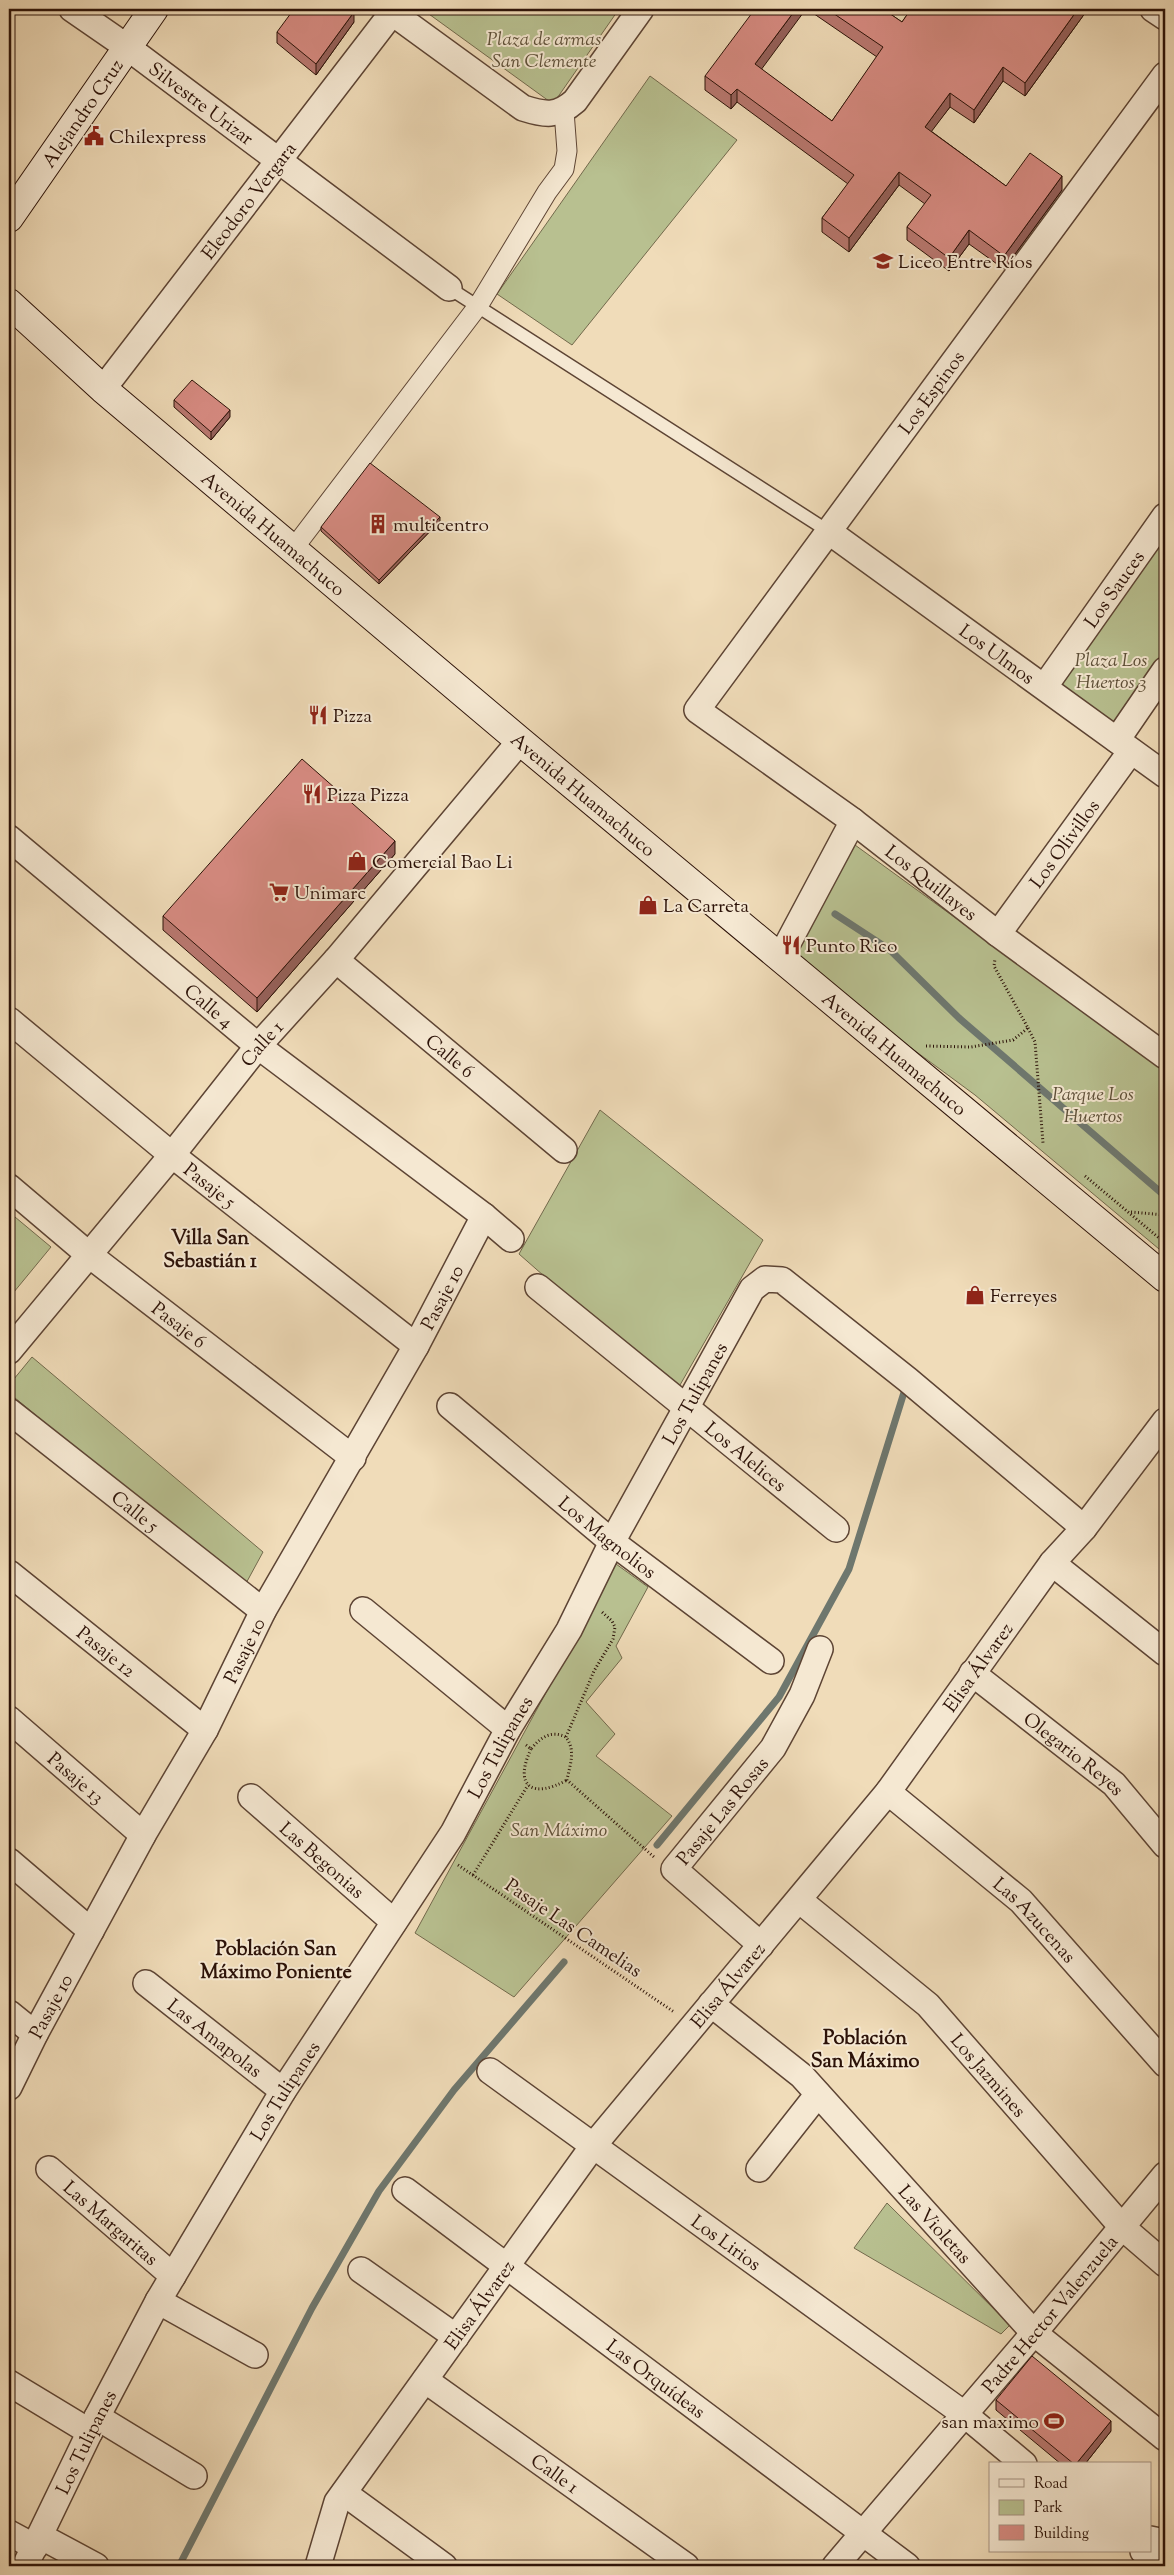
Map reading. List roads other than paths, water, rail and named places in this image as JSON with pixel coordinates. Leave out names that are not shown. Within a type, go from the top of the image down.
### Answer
[{"type":"main road","name":"Alejandro Cruz","points":[[9,218],[154,9]]},
{"type":"main road","name":"Avenida Huamachuco","points":[[9,303],[103,389],[520,742],[1165,1278]]},
{"type":"street","name":"Silvestre Urizar","points":[[72,9],[127,47],[449,288]]},
{"type":"street","points":[[389,11],[523,108],[540,114],[558,113],[575,101],[641,9]]},
{"type":"street","points":[[1153,9],[1165,18]]},
{"type":"street","name":"Eleodoro Vergara","points":[[103,389],[389,11]]},
{"type":"street","name":"Los Espinos","points":[[697,710],[1165,75]]},
{"type":"street","points":[[294,549],[478,306],[547,192],[564,168],[567,151],[558,113]]},
{"type":"street","name":"Los Sauces","points":[[1045,686],[1165,516]]},
{"type":"street","name":"Los Ulmos","points":[[828,531],[1045,686],[1165,775]]},
{"type":"street","points":[[1124,746],[1165,670]]},
{"type":"street","name":"Los Quillayes","points":[[697,710],[853,821],[998,934],[1165,1056]]},
{"type":"street","name":"Calle 1","points":[[9,1352],[88,1254],[172,1155],[258,1046],[336,960],[520,742]]},
{"type":"street","name":"Los Olivillos","points":[[998,934],[1124,746]]},
{"type":"street","points":[[780,958],[853,821]]},
{"type":"street","name":"Calle 4","points":[[9,838],[258,1046],[484,1216],[511,1239]]},
{"type":"street","name":"Calle 6","points":[[336,960],[564,1150]]},
{"type":"street","name":"Pasaje 5","points":[[9,1020],[172,1155],[416,1346]]},
{"type":"street","name":"Pasaje 6","points":[[9,1186],[88,1254],[353,1458]]},
{"type":"street","name":"Pasaje 10","points":[[9,2087],[35,2034],[143,1835],[205,1730],[263,1611],[416,1346],[484,1216]]},
{"type":"street","name":"Los Tulipanes","points":[[33,2550],[94,2425],[158,2301],[283,2091],[438,1853],[453,1833],[508,1728],[569,1630],[612,1542],[752,1289],[765,1279],[782,1280],[908,1380],[1084,1528]]},
{"type":"street","name":"Los Alelices","points":[[538,1287],[836,1529]]},
{"type":"street","name":"Los Magnolios","points":[[450,1406],[612,1542],[771,1661]]},
{"type":"street","name":"Calle 5","points":[[9,1412],[263,1611]]},
{"type":"street","name":"Elisa Álvarez","points":[[318,2566],[337,2502],[593,2146],[888,1792],[1052,1563],[1084,1528],[1165,1421]]},
{"type":"street","points":[[1052,1563],[1165,1652]]},
{"type":"street","name":"Pasaje 12","points":[[9,1573],[205,1730]]},
{"type":"street","points":[[363,1610],[508,1728]]},
{"type":"street","name":"Pasaje Las Rosas","points":[[761,1945],[674,1869],[773,1748],[802,1695],[820,1648]]},
{"type":"street","name":"Olegario Reyes","points":[[972,1673],[1114,1784],[1165,1845]]},
{"type":"street","name":"Pasaje 13","points":[[9,1719],[143,1835]]},
{"type":"street","name":"Las Azucenas","points":[[888,1792],[1021,1901],[1165,2064]]},
{"type":"street","name":"Las Begonias","points":[[251,1797],[394,1922]]},
{"type":"street","points":[[9,1861],[91,1931]]},
{"type":"street","name":"Los Jazmines","points":[[799,1900],[928,2006],[1122,2227],[1165,2264]]},
{"type":"street","name":"Las Amapolas","points":[[146,1983],[283,2091]]},
{"type":"street","name":"Las Violetas","points":[[711,2004],[802,2076],[1034,2333],[1165,2438]]},
{"type":"street","points":[[9,2013],[35,2034]]},
{"type":"street","name":"Los Lirios","points":[[490,2071],[964,2414],[1022,2462]]},
{"type":"street","points":[[759,2169],[818,2094]]},
{"type":"street","name":"Las Margaritas","points":[[49,2169],[173,2276]]},
{"type":"street","name":"Padre Hector Valenzuela","points":[[835,2566],[1034,2333],[1165,2175]]},
{"type":"street","name":"Las Orquídeas","points":[[405,2190],[907,2566]]},
{"type":"street","points":[[362,2270],[456,2337]]},
{"type":"street","points":[[158,2301],[255,2355]]},
{"type":"street","name":"Calle 1","points":[[425,2380],[686,2566]]},
{"type":"street","points":[[9,2383],[194,2476]]},
{"type":"street","points":[[344,2492],[444,2566]]},
{"type":"street","points":[[9,2533],[33,2550],[96,2566]]},
{"type":"street","points":[[1152,2539],[1165,2542]]},
{"type":"street","points":[[1144,2552],[1161,2566]]},
{"type":"lane","points":[[449,288],[828,531]]},
{"type":"waterway","points":[[835,914],[890,950],[959,1018],[1165,1196]]},
{"type":"waterway","points":[[657,1845],[779,1697],[849,1569],[906,1386]]},
{"type":"waterway","points":[[179,2566],[312,2308],[379,2191],[454,2090],[564,1962]]},
{"type":"place","name":"Chilexpress","points":[[94,136]]},
{"type":"place","name":"Liceo Entre Ríos","points":[[883,261]]},
{"type":"place","name":"multicentro","points":[[378,524]]},
{"type":"place","name":"Pizza","points":[[318,715]]},
{"type":"place","name":"Pizza Pizza","points":[[312,794]]},
{"type":"place","name":"Comercial Bao Li","points":[[357,861]]},
{"type":"place","name":"Unimarc","points":[[279,892]]},
{"type":"place","name":"La Carreta","points":[[648,905]]},
{"type":"place","name":"Punto Rico","points":[[791,945]]},
{"type":"place","name":"Ferreyes","points":[[975,1295]]},
{"type":"place","name":"san maximo","points":[[1054,2421]]},
{"type":"district","name":"Villa San Sebastián 1","points":[[210,1248]]},
{"type":"district","name":"Población San Máximo Poniente","points":[[276,1960]]},
{"type":"district","name":"Población San Máximo","points":[[865,2048]]},
{"type":"park label","name":"Plaza de armas San Clemente","points":[[544,49]]},
{"type":"park label","name":"Plaza Los Huertos 3","points":[[1111,670]]},
{"type":"park label","name":"Parque Los Huertos","points":[[1093,1104]]},
{"type":"park label","name":"San Máximo","points":[[559,1829]]}]
